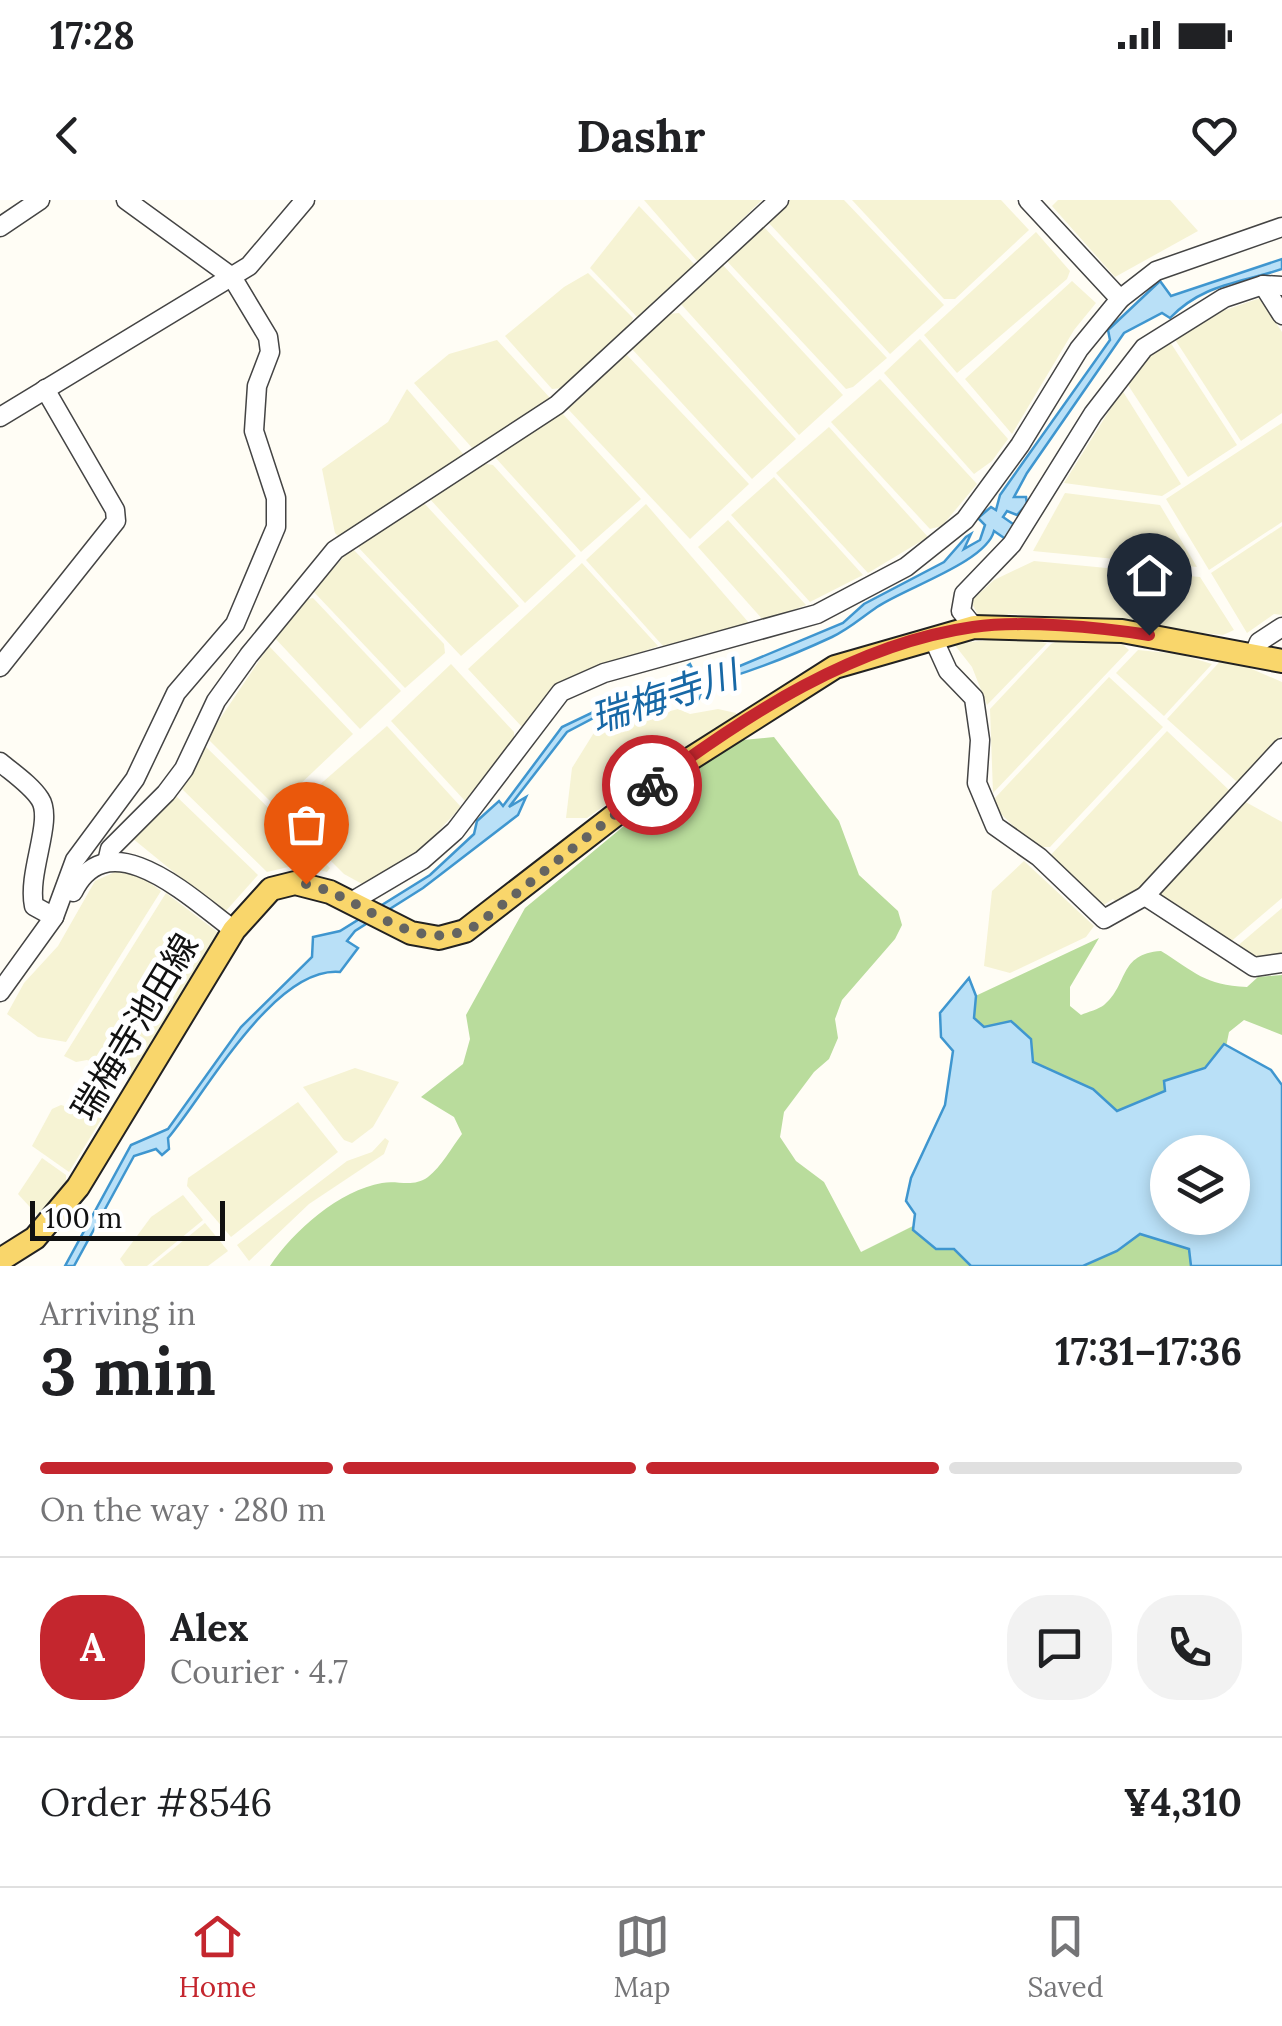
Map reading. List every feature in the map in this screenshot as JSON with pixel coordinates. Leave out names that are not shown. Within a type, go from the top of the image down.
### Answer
[{"type":"main road","points":[[351,902],[411,933],[452,936],[477,925],[556,857],[676,768],[834,667],[974,627],[1122,631],[1282,661]]},
{"type":"main road","name":"瑞梅寺池田線","points":[[0,1260],[35,1238],[78,1188],[234,930],[259,899],[282,884],[316,886],[351,902]]},
{"type":"street","points":[[0,227],[40,200]]},
{"type":"street","points":[[0,992],[54,918],[80,852],[136,779],[176,693],[235,624],[276,526],[276,498],[254,431],[257,386],[270,352],[268,337],[232,277],[126,200]]},
{"type":"street","points":[[0,416],[232,277],[269,247],[305,200]]},
{"type":"street","points":[[107,862],[110,848],[166,793],[184,769],[216,702],[248,655],[334,550],[558,405],[779,200]]},
{"type":"street","points":[[1028,200],[1120,299]]},
{"type":"street","points":[[351,902],[422,860],[456,831],[561,692],[604,674],[817,614],[906,567],[976,505],[1020,445],[1078,348],[1120,299],[1156,272],[1282,227]]},
{"type":"street","points":[[1262,285],[1282,315]]},
{"type":"street","points":[[974,627],[961,611],[964,594],[1012,544],[1093,414],[1144,348],[1224,298],[1262,285],[1282,286]]},
{"type":"street","points":[[0,667],[116,520],[115,510],[45,389]]},
{"type":"street","points":[[1254,654],[1259,642],[1282,626]]},
{"type":"street","points":[[933,638],[948,670],[974,698],[980,740],[977,783],[994,826],[1039,857],[1104,918],[1146,896],[1282,748]]},
{"type":"street","points":[[0,762],[44,806],[46,821],[30,888],[34,906],[54,918]]},
{"type":"street","points":[[64,887],[73,892],[80,877],[107,862],[142,867],[234,930]]},
{"type":"street","points":[[1146,896],[1254,966],[1282,963]]},
{"type":"shaded area","points":[[644,200],[762,200],[698,262]]},
{"type":"shaded area","points":[[790,200],[844,200],[944,305],[890,354],[768,222]]},
{"type":"shaded area","points":[[852,200],[1001,200],[1029,230],[955,299],[944,299]]},
{"type":"shaded area","points":[[1058,200],[1170,200],[1198,231],[1115,277],[1052,206]]},
{"type":"shaded area","points":[[639,206],[695,265],[639,319],[590,268]]},
{"type":"shaded area","points":[[763,226],[887,358],[853,387],[846,389],[725,259]]},
{"type":"shaded area","points":[[1036,232],[1070,271],[1067,279],[957,373],[924,335]]},
{"type":"shaded area","points":[[721,263],[843,395],[799,435],[680,303]]},
{"type":"shaded area","points":[[588,273],[633,318],[563,388],[552,389],[505,336],[564,287]]},
{"type":"shaded area","points":[[1072,281],[1096,303],[1074,330],[1012,434],[965,379]]},
{"type":"shaded area","points":[[1260,298],[1282,332],[1282,413],[1241,441],[1174,338],[1208,316]]},
{"type":"shaded area","points":[[679,313],[796,439],[752,479],[632,349],[668,314]]},
{"type":"shaded area","points":[[920,339],[1008,439],[992,461],[974,474],[884,373]]},
{"type":"shaded area","points":[[497,340],[551,399],[474,450],[414,383],[449,354]]},
{"type":"shaded area","points":[[1170,342],[1237,445],[1188,477],[1128,385],[1150,356]]},
{"type":"shaded area","points":[[626,354],[749,484],[690,539],[568,409]]},
{"type":"shaded area","points":[[880,379],[977,484],[942,526],[930,529],[831,422]]},
{"type":"shaded area","points":[[407,389],[464,455],[339,537],[322,469],[388,422]]},
{"type":"shaded area","points":[[1122,390],[1181,484],[1162,496],[1064,483]]},
{"type":"shaded area","points":[[562,413],[641,499],[581,552],[494,456]]},
{"type":"shaded area","points":[[1282,423],[1282,522],[1209,570],[1166,499]]},
{"type":"shaded area","points":[[829,427],[928,537],[868,573],[776,473]]},
{"type":"shaded area","points":[[481,463],[493,465],[576,556],[525,603],[429,498]]},
{"type":"shaded area","points":[[774,477],[863,575],[810,602],[731,515]]},
{"type":"shaded area","points":[[1065,493],[1160,505],[1197,567],[1033,551]]},
{"type":"shaded area","points":[[424,503],[519,606],[461,656],[357,546]]},
{"type":"shaded area","points":[[646,504],[749,623],[663,646],[586,560]]},
{"type":"shaded area","points":[[728,520],[806,605],[764,621],[698,547]]},
{"type":"shaded area","points":[[1282,526],[1282,615],[1274,614],[1247,633],[1211,573]]},
{"type":"shaded area","points":[[352,548],[444,644],[445,653],[405,688],[313,591]]},
{"type":"shaded area","points":[[1034,561],[1200,577],[1234,630],[1223,635],[1012,614],[979,618],[971,601],[994,580]]},
{"type":"shaded area","points":[[582,563],[658,646],[562,681],[523,728],[468,669]]},
{"type":"shaded area","points":[[313,598],[401,691],[360,729],[273,636],[303,600]]},
{"type":"shaded area","points":[[1013,637],[1047,643],[987,705],[972,667],[954,644]]},
{"type":"shaded area","points":[[1066,637],[1121,643],[1129,650],[993,793],[990,709],[1051,644]]},
{"type":"shaded area","points":[[269,646],[353,734],[276,807],[207,738]]},
{"type":"shaded area","points":[[1138,650],[1179,654],[1212,664],[1164,716],[1116,673]]},
{"type":"shaded area","points":[[1224,657],[1282,682],[1282,735],[1237,782],[1167,719]]},
{"type":"shaded area","points":[[451,664],[514,732],[514,742],[466,802],[391,721]]},
{"type":"shaded area","points":[[1109,677],[1163,727],[1050,847],[1035,847],[997,810],[995,798]]},
{"type":"shaded area","points":[[678,709],[690,714],[718,709],[736,713],[737,718],[670,759],[587,818],[566,818],[572,768],[595,731]]},
{"type":"shaded area","points":[[387,726],[461,807],[413,858],[364,885],[344,874],[285,815]]},
{"type":"shaded area","points":[[1167,731],[1230,791],[1143,889],[1121,907],[1113,899],[1102,906],[1048,858]]},
{"type":"shaded area","points":[[204,745],[330,868],[327,872],[297,865],[267,872],[181,788]]},
{"type":"shaded area","points":[[174,794],[258,875],[224,913],[132,838]]},
{"type":"shaded area","points":[[1242,800],[1282,822],[1282,898],[1228,944],[1163,900],[1159,892]]},
{"type":"shaded area","points":[[1024,861],[1094,926],[1086,937],[1010,973],[984,966],[992,891]]},
{"type":"shaded area","points":[[117,871],[138,874],[161,891],[66,1042],[38,1037],[7,1014],[24,983],[58,946],[95,881]]},
{"type":"shaded area","points":[[166,893],[220,934],[128,1079],[87,1060],[76,1062],[64,1056]]},
{"type":"shaded area","points":[[1282,908],[1282,958],[1255,962],[1235,948]]},
{"type":"shaded area","points":[[355,1068],[399,1082],[373,1127],[352,1143],[344,1140],[303,1087]]},
{"type":"shaded area","points":[[298,1102],[338,1152],[231,1237],[187,1186],[188,1178]]},
{"type":"shaded area","points":[[61,1105],[102,1118],[69,1172],[32,1146],[52,1109]]},
{"type":"shaded area","points":[[385,1138],[389,1141],[384,1154],[309,1204],[249,1261],[237,1245],[347,1161],[372,1152]]},
{"type":"shaded area","points":[[42,1158],[66,1175],[66,1184],[40,1218],[18,1194]]},
{"type":"shaded area","points":[[183,1195],[203,1220],[147,1266],[125,1266],[120,1259],[151,1217]]},
{"type":"shaded area","points":[[205,1223],[228,1251],[208,1266],[152,1266]]},
{"type":"green space","points":[[774,737],[839,821],[859,875],[898,911],[902,925],[895,939],[842,1000],[835,1019],[838,1038],[829,1059],[814,1072],[784,1112],[780,1137],[796,1161],[824,1182],[861,1252],[937,1214],[1150,1216],[1150,1235],[1187,1235],[1206,1249],[1204,1266],[270,1266],[304,1226],[334,1203],[366,1187],[411,1183],[433,1173],[462,1134],[454,1117],[421,1097],[463,1064],[470,1039],[466,1015],[525,908],[683,777],[743,740]]},
{"type":"green space","points":[[1099,938],[1070,987],[1070,1006],[1081,1015],[1112,997],[1137,958],[1161,951],[1220,983],[1247,987],[1258,977],[1282,975],[1282,1035],[1244,1020],[1229,1032],[1224,1057],[1144,1111],[1104,1114],[975,1028],[969,999]]},
{"type":"water","name":"瑞梅寺川","points":[[1282,259],[1282,269],[1222,286],[1195,298],[1170,318],[1162,313],[1124,333],[1027,473],[1014,497],[1026,497],[1027,504],[1017,515],[1007,511],[1003,517],[1016,526],[1007,540],[994,531],[977,553],[890,599],[838,634],[767,664],[700,686],[701,696],[696,702],[680,690],[605,712],[567,732],[509,807],[526,797],[518,815],[423,888],[355,931],[347,941],[358,948],[340,972],[315,976],[291,989],[267,1010],[168,1138],[169,1149],[162,1155],[156,1149],[134,1156],[74,1266],[65,1266],[131,1145],[168,1129],[241,1027],[312,957],[313,937],[340,931],[430,875],[474,834],[477,821],[499,801],[503,806],[562,727],[627,696],[681,683],[679,671],[690,664],[697,678],[735,668],[843,623],[864,604],[944,562],[966,537],[971,534],[964,549],[980,540],[985,525],[978,518],[991,507],[996,510],[1000,495],[1110,340],[1108,330],[1160,281],[1171,296]]},
{"type":"water","points":[[969,978],[976,996],[974,1018],[984,1027],[1011,1021],[1031,1039],[1033,1062],[1093,1089],[1117,1111],[1165,1091],[1164,1081],[1205,1068],[1224,1044],[1271,1070],[1282,1085],[1282,1266],[1191,1266],[1189,1249],[1140,1234],[1117,1251],[1083,1266],[971,1266],[954,1249],[936,1249],[913,1230],[915,1214],[906,1201],[911,1178],[945,1105],[953,1051],[941,1037],[940,1013]]},
{"type":"way so far","points":[[306,884],[411,933],[452,936],[477,925],[556,857],[652,785]]},
{"type":"route","points":[[652,785],[834,667],[900,647],[974,627],[1044,627],[1149,635]]}]
